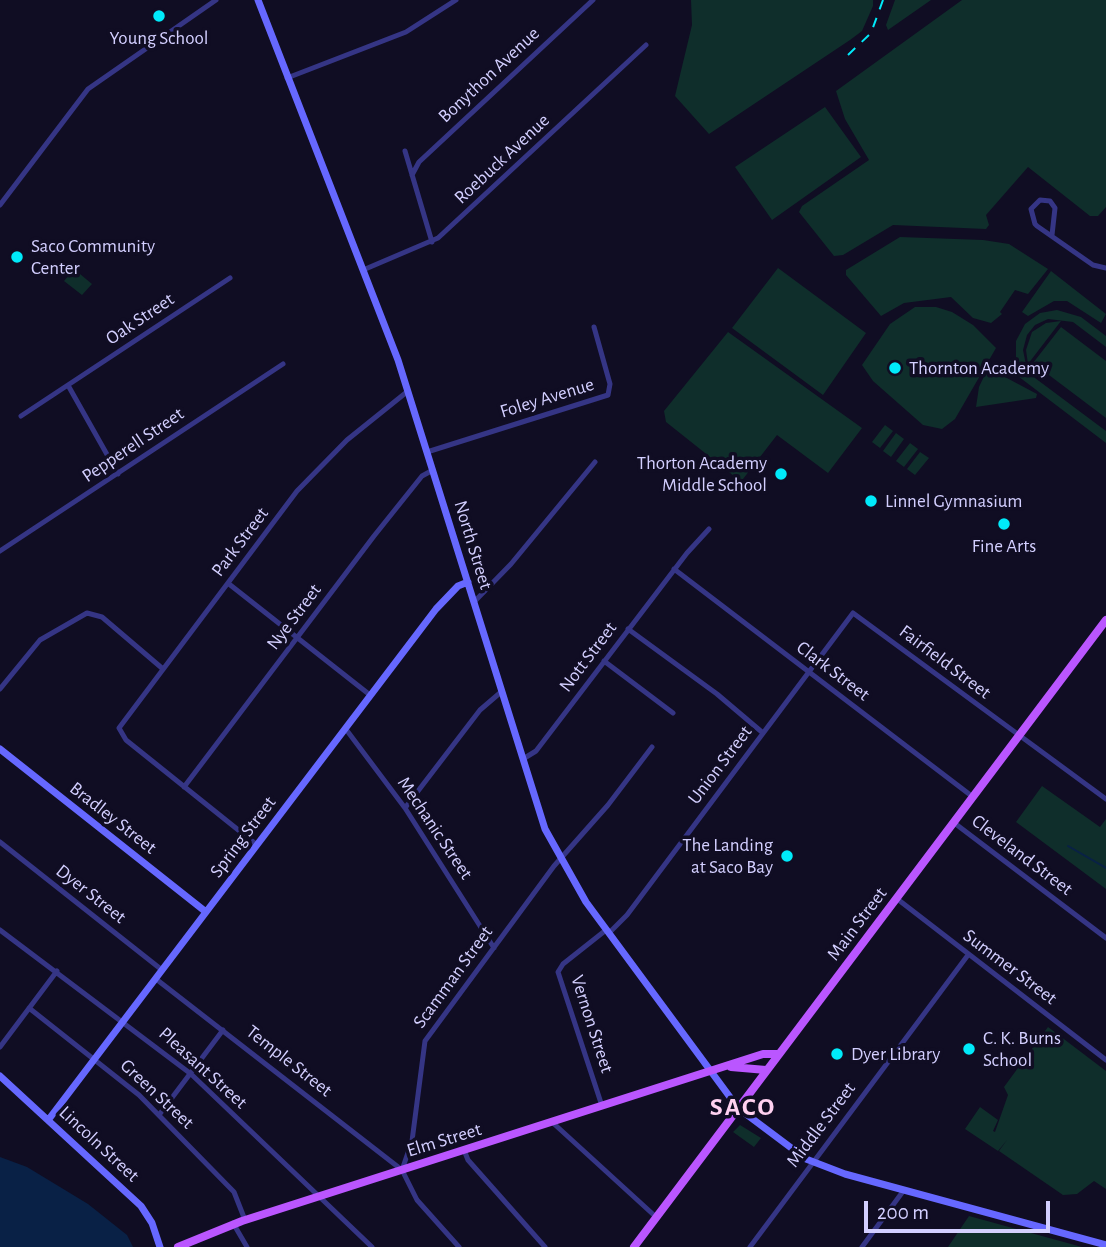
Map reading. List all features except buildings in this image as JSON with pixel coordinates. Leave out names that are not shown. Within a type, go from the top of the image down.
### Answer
[{"type":"main road","name":"North Street","points":[[258,0],[408,391],[545,829],[560,860],[607,931],[738,1108],[812,1163]]},
{"type":"main road","name":"Spring Street","points":[[49,1119],[443,601],[458,586],[468,582]]},
{"type":"main road","name":"Main Street","points":[[634,1247],[1106,620]]},
{"type":"main road","name":"Bradley Street","points":[[0,748],[206,912]]},
{"type":"main road","name":"Elm Street","points":[[178,1247],[233,1223],[721,1067],[768,1053],[778,1054]]},
{"type":"main road","name":"Elm Street","points":[[721,1067],[766,1070]]},
{"type":"main road","name":"Lincoln Street","points":[[0,1076],[144,1209],[160,1247]]},
{"type":"main road","points":[[812,1163],[1106,1245]]},
{"type":"street","points":[[0,205],[88,89],[216,0]]},
{"type":"street","points":[[287,78],[406,32],[456,0]]},
{"type":"street","name":"Bonython Avenue","points":[[412,175],[425,157],[593,0]]},
{"type":"street","name":"Roebuck Avenue","points":[[363,270],[432,242],[646,45]]},
{"type":"street","points":[[405,151],[432,242]]},
{"type":"street","points":[[1052,235],[1055,208],[1050,201],[1040,200],[1031,207],[1035,224],[1093,265],[1106,268]]},
{"type":"street","name":"Oak Street","points":[[21,416],[69,387],[230,278]]},
{"type":"street","name":"Foley Avenue","points":[[427,452],[606,397],[610,384],[594,327]]},
{"type":"street","name":"Pepperell Street","points":[[0,551],[283,364]]},
{"type":"street","points":[[69,387],[118,474]]},
{"type":"street","name":"Park Street","points":[[184,787],[126,740],[118,730],[315,471],[357,432],[408,391]]},
{"type":"street","points":[[474,602],[511,564],[595,461]]},
{"type":"street","name":"Nye Street","points":[[184,787],[422,476],[433,470]]},
{"type":"street","name":"Nott Street","points":[[523,759],[536,751],[674,569],[709,529]]},
{"type":"street","name":"Clark Street","points":[[674,569],[973,797]]},
{"type":"street","points":[[229,584],[370,695]]},
{"type":"street","name":"Union Street","points":[[607,931],[627,915],[853,612]]},
{"type":"street","name":"Fairfield Street","points":[[853,612],[1106,799]]},
{"type":"street","points":[[0,689],[40,640],[70,620],[87,613],[102,617],[163,669]]},
{"type":"street","points":[[628,629],[717,694],[763,733]]},
{"type":"street","points":[[604,661],[673,713]]},
{"type":"street","points":[[405,808],[480,710],[501,692]]},
{"type":"street","name":"Mechanic Street","points":[[345,728],[405,808],[494,948]]},
{"type":"street","name":"Scamman Street","points":[[402,1170],[412,1141],[425,1041],[560,860],[600,815],[652,747]]},
{"type":"street","points":[[184,787],[257,845]]},
{"type":"street","name":"Cleveland Street","points":[[953,822],[1106,938]]},
{"type":"street","name":"Dyer Street","points":[[0,842],[162,970]]},
{"type":"street","name":"Summer Street","points":[[896,898],[1106,1060]]},
{"type":"street","name":"Pleasant Street","points":[[0,930],[191,1074],[372,1247]]},
{"type":"street","name":"Vernon Street","points":[[602,1106],[558,972],[563,964],[607,931]]},
{"type":"street","name":"Middle Street","points":[[750,1247],[968,955]]},
{"type":"street","points":[[0,1046],[57,971]]},
{"type":"street","name":"Temple Street","points":[[156,979],[402,1170]]},
{"type":"street","name":"Green Street","points":[[29,1008],[159,1115],[234,1192],[245,1220]]},
{"type":"street","points":[[159,1115],[223,1030]]},
{"type":"street","points":[[552,1122],[656,1217]]},
{"type":"street","points":[[464,1150],[468,1160],[545,1247]]},
{"type":"street","points":[[402,1170],[417,1200],[459,1247]]},
{"type":"street","points":[[862,1247],[904,1190]]},
{"type":"street","points":[[233,1223],[247,1247]]},
{"type":"green space","points":[[691,0],[873,0],[873,6],[862,31],[709,134],[675,96],[692,25]]},
{"type":"green space","points":[[895,0],[931,0],[888,30],[886,25]]},
{"type":"green space","points":[[962,0],[1106,0],[1106,207],[1098,216],[1090,216],[1028,167],[986,215],[989,225],[986,229],[893,225],[843,255],[834,256],[799,212],[802,206],[869,160],[845,119],[836,91]]},
{"type":"green space","points":[[825,107],[861,157],[772,220],[735,167]]},
{"type":"green space","points":[[900,237],[983,240],[1009,244],[1048,269],[1028,294],[1015,290],[1000,312],[1002,314],[991,323],[973,318],[951,297],[904,303],[881,316],[846,275],[846,270]]},
{"type":"green space","points":[[778,268],[866,333],[823,395],[732,328]]},
{"type":"green space","points":[[74,269],[92,284],[82,295],[64,281]]},
{"type":"green space","points":[[1051,271],[1106,314],[1101,323],[1067,301],[1054,301],[1028,316],[1022,312]]},
{"type":"green space","points":[[915,307],[936,307],[952,312],[973,325],[996,348],[955,419],[942,429],[923,425],[873,381],[862,365],[890,324]]},
{"type":"green space","points":[[1057,310],[1081,317],[1106,336],[1106,347],[1073,322],[1048,319],[1035,325],[1027,335],[1023,350],[1026,365],[1035,378],[1106,431],[1106,443],[1006,367],[1011,360],[1016,362],[1016,341],[1025,324],[1040,313]]},
{"type":"green space","points":[[1061,321],[1028,364],[1026,350],[1032,332],[1046,323]]},
{"type":"green space","points":[[1061,327],[1106,361],[1106,418],[1033,363]]},
{"type":"green space","points":[[728,332],[862,428],[828,473],[777,435],[743,479],[739,480],[666,422],[664,411]]},
{"type":"green space","points":[[988,368],[1037,394],[1036,398],[976,407],[979,387]]},
{"type":"green space","points":[[885,425],[893,431],[880,448],[872,442]]},
{"type":"green space","points":[[896,433],[904,439],[891,457],[883,451]]},
{"type":"green space","points":[[910,443],[918,449],[904,467],[896,461]]},
{"type":"green space","points":[[920,452],[929,458],[915,475],[907,469]]},
{"type":"green space","points":[[1042,786],[1100,827],[1106,819],[1106,889],[1016,822]]},
{"type":"green space","points":[[1048,1027],[1106,1071],[1106,1189],[1094,1181],[1077,1194],[1063,1195],[999,1151],[1007,1140],[998,1151],[965,1129],[980,1107],[998,1120],[993,1131],[995,1132],[1008,1095],[1004,1087]]},
{"type":"green space","points":[[740,1125],[761,1138],[754,1147],[733,1132]]},
{"type":"green space","points":[[969,1216],[1082,1247],[948,1247]]},
{"type":"water","points":[[0,1157],[27,1167],[88,1204],[127,1235],[133,1247],[0,1247]]},
{"type":"waterway","points":[[1068,846],[1106,868]]},
{"type":"railway","points":[[848,55],[871,33],[883,0]]},
{"type":"place","name":"Young School","points":[[159,16]]},
{"type":"place","name":"Saco Community Center","points":[[17,257]]},
{"type":"place","name":"Thornton Academy","points":[[895,368]]},
{"type":"place","name":"Thorton Academy Middle School","points":[[781,474]]},
{"type":"place","name":"Linnel Gymnasium","points":[[871,501]]},
{"type":"place","name":"Fine Arts","points":[[1004,524]]},
{"type":"place","name":"The Landing at Saco Bay","points":[[787,856]]},
{"type":"place","name":"C. K. Burns School","points":[[969,1049]]},
{"type":"place","name":"Dyer Library","points":[[837,1054]]},
{"type":"district","name":"SACO","points":[[743,1107]]}]
